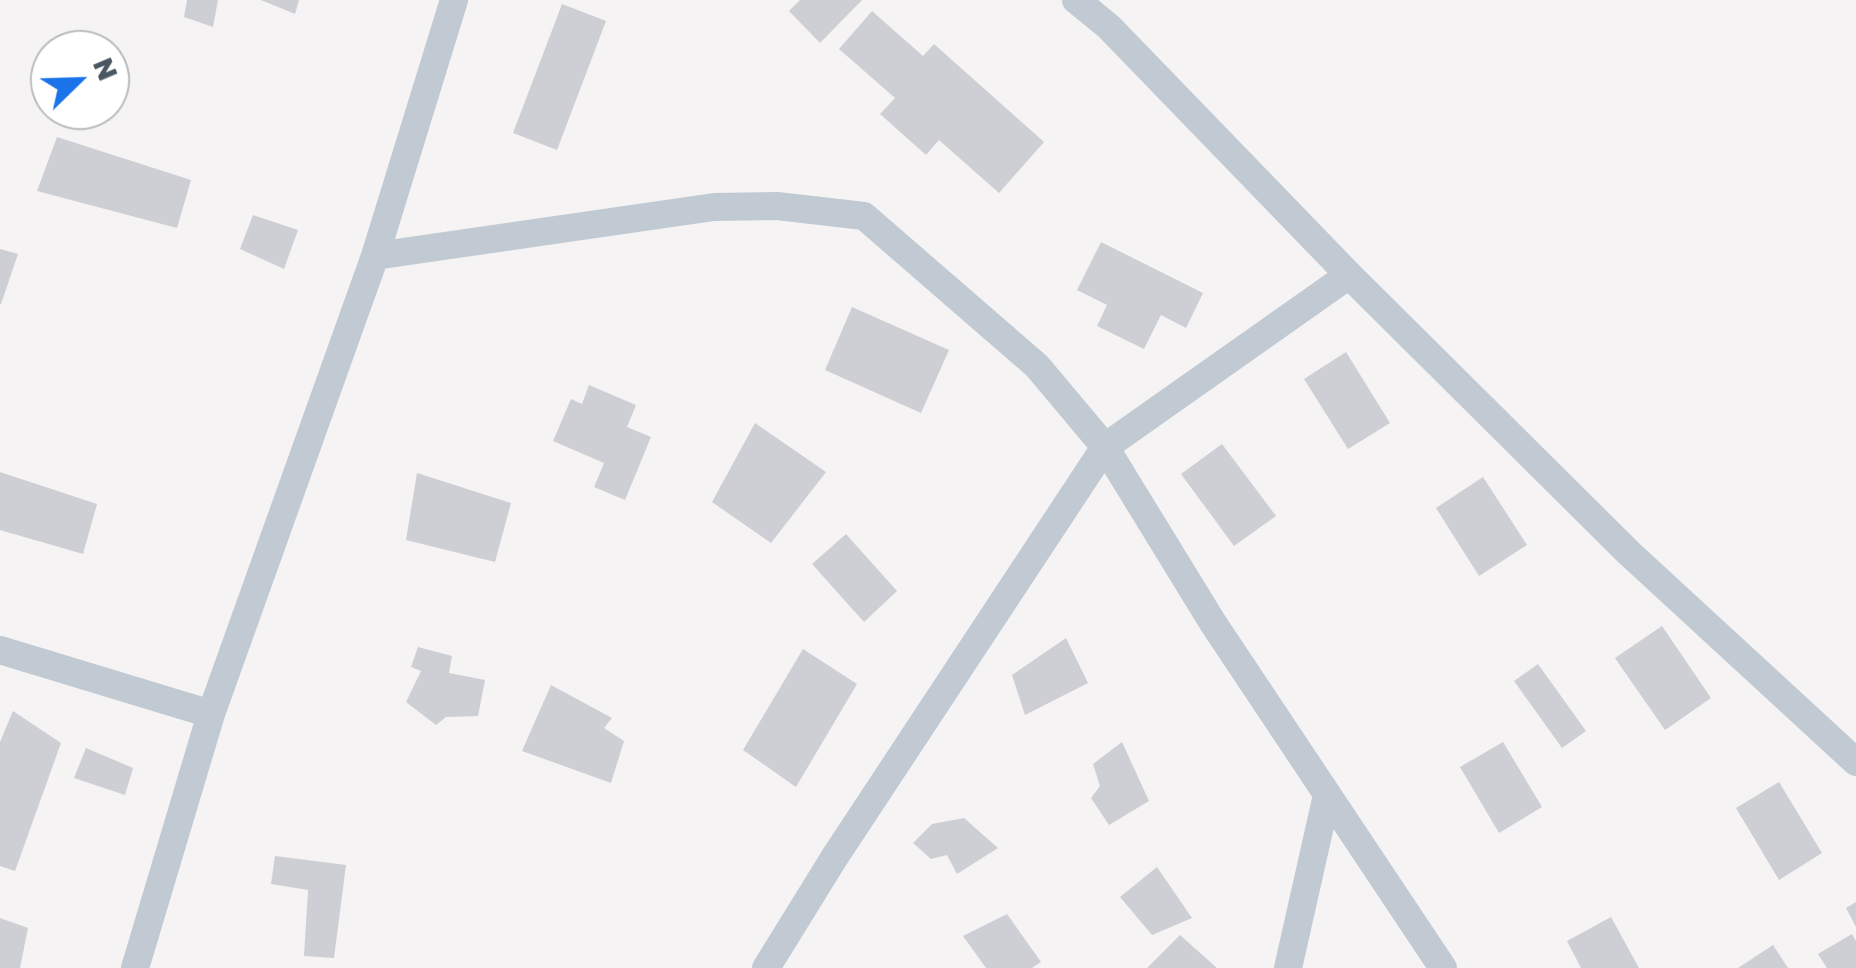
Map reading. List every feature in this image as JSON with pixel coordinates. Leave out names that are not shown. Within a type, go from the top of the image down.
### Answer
[{"type":"street","points":[[135,968],[211,714],[375,256],[454,0]]},
{"type":"street","points":[[1076,0],[1109,27],[1629,553],[1856,762]]},
{"type":"street","points":[[375,256],[714,208],[776,206],[864,216],[1037,366],[1106,446],[1212,623],[1443,968]]},
{"type":"street","points":[[766,968],[834,858],[1106,446],[1350,275]]},
{"type":"street","points":[[0,650],[211,714]]},
{"type":"street","points":[[1288,968],[1327,795]]},
{"type":"building","points":[[187,0],[218,0],[213,27],[184,17]]},
{"type":"building","points":[[261,0],[299,0],[295,14]]},
{"type":"building","points":[[800,0],[862,0],[820,43],[789,11]]},
{"type":"building","points":[[562,4],[606,21],[557,150],[513,133]]},
{"type":"building","points":[[872,11],[923,56],[934,44],[1044,142],[999,193],[939,140],[926,155],[880,114],[895,98],[839,49]]},
{"type":"building","points":[[57,137],[191,180],[177,228],[37,191]]},
{"type":"building","points":[[253,215],[298,230],[284,269],[240,249]]},
{"type":"building","points":[[1101,242],[1203,293],[1186,328],[1161,315],[1144,349],[1097,326],[1107,305],[1077,290]]},
{"type":"building","points":[[0,249],[18,254],[1,304],[0,304]]},
{"type":"building","points":[[852,307],[949,350],[921,413],[825,370]]},
{"type":"building","points":[[1346,352],[1390,423],[1348,449],[1304,379]]},
{"type":"building","points":[[589,385],[636,405],[627,427],[651,437],[625,500],[594,487],[604,463],[553,441],[571,399],[582,404]]},
{"type":"building","points":[[755,423],[826,472],[771,543],[712,502]]},
{"type":"building","points":[[1222,444],[1276,516],[1234,546],[1181,474]]},
{"type":"building","points":[[0,472],[97,504],[83,554],[0,530]]},
{"type":"building","points":[[417,473],[511,503],[495,562],[406,540]]},
{"type":"building","points":[[1483,477],[1527,545],[1479,576],[1436,508]]},
{"type":"building","points":[[846,534],[897,591],[864,622],[812,564]]},
{"type":"building","points":[[1662,626],[1711,698],[1665,730],[1615,658]]},
{"type":"building","points":[[1066,638],[1088,683],[1025,715],[1012,675]]},
{"type":"building","points":[[418,647],[452,656],[449,673],[485,680],[478,716],[446,717],[436,725],[406,702],[421,671],[411,667]]},
{"type":"building","points":[[803,649],[857,684],[796,787],[743,750]]},
{"type":"building","points":[[1538,664],[1586,731],[1562,748],[1514,681]]},
{"type":"building","points":[[551,685],[612,718],[604,728],[624,741],[611,783],[522,751]]},
{"type":"building","points":[[13,711],[61,743],[15,871],[0,866],[0,742]]},
{"type":"building","points":[[1122,742],[1149,801],[1109,825],[1091,798],[1100,786],[1093,764]]},
{"type":"building","points":[[1503,742],[1542,807],[1499,833],[1460,767]]},
{"type":"building","points":[[86,748],[133,768],[125,795],[74,778]]},
{"type":"building","points":[[1779,782],[1822,853],[1779,880],[1736,808]]},
{"type":"building","points":[[964,818],[998,848],[957,874],[947,855],[931,859],[913,843],[932,824]]},
{"type":"building","points":[[275,856],[346,865],[334,958],[304,956],[308,890],[271,884]]},
{"type":"building","points":[[1157,867],[1192,918],[1152,935],[1120,897]]},
{"type":"building","points":[[1856,902],[1856,927],[1846,908]]},
{"type":"building","points":[[1007,914],[1041,962],[1032,968],[986,968],[963,936]]},
{"type":"building","points":[[1611,917],[1639,968],[1581,968],[1567,941]]},
{"type":"building","points":[[0,918],[28,928],[20,968],[0,968]]},
{"type":"building","points":[[1852,934],[1856,941],[1856,968],[1827,968],[1818,954]]},
{"type":"building","points":[[1180,935],[1217,968],[1147,968]]},
{"type":"building","points":[[1773,945],[1788,968],[1738,968]]}]
